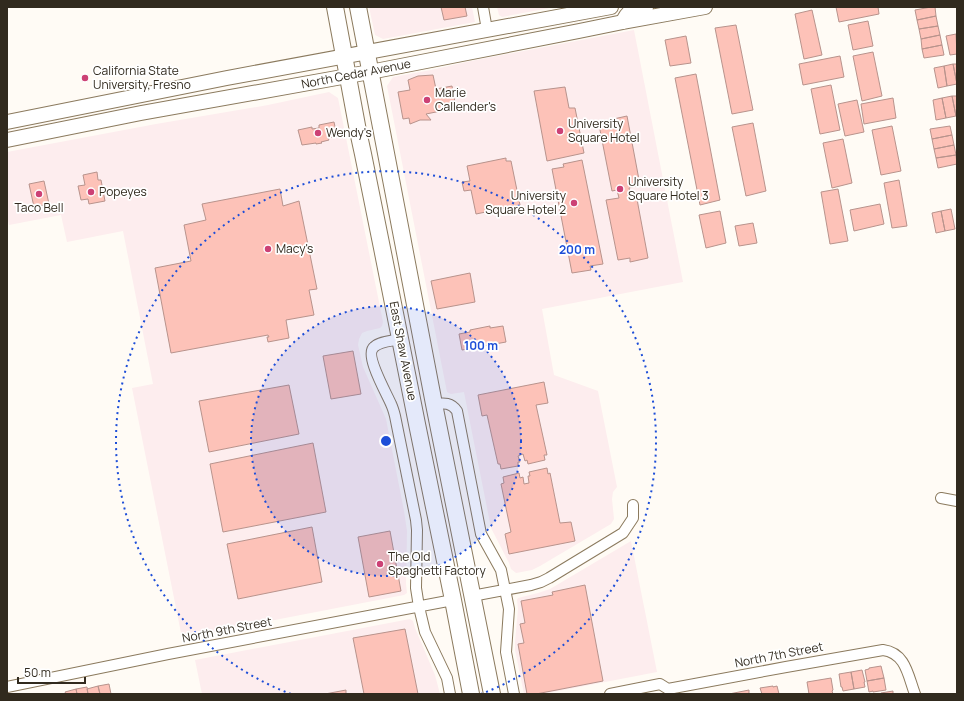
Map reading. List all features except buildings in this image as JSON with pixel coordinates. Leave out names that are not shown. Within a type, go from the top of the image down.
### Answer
[{"type":"main road","name":"East Shaw Avenue","points":[[335,7],[347,76],[471,694]]},
{"type":"main road","name":"East Shaw Avenue","points":[[358,7],[434,404],[492,694]]},
{"type":"main road","name":"North Cedar Avenue","points":[[7,122],[227,78],[611,7]]},
{"type":"main road","points":[[579,32],[589,20],[605,18],[616,14],[621,7]]},
{"type":"main road","points":[[623,22],[625,16],[632,10],[646,7]]},
{"type":"main road","name":"North Cedar Avenue","points":[[7,140],[141,113],[370,72],[705,7]]},
{"type":"main road","points":[[510,45],[512,37],[516,33],[546,27],[590,11]]},
{"type":"main road","points":[[141,113],[142,109],[147,104],[194,94],[227,78]]},
{"type":"main road","points":[[96,123],[105,112],[124,106],[128,99]]},
{"type":"main road","points":[[417,424],[435,462],[459,586],[462,591],[472,596]]},
{"type":"main road","points":[[453,600],[461,603],[466,612],[481,694]]},
{"type":"street","points":[[483,7],[488,30]]},
{"type":"street","points":[[400,339],[376,345],[371,350],[372,362],[395,416],[416,520],[416,588],[419,607],[425,632],[446,678],[450,694]]},
{"type":"street","points":[[434,404],[446,403],[451,405],[457,411],[481,534],[502,570],[509,609],[506,652],[514,694]]},
{"type":"street","points":[[942,498],[957,501]]},
{"type":"street","points":[[472,596],[541,582],[623,533],[633,518],[633,505]]},
{"type":"street","name":"North 9th Street","points":[[7,687],[173,653],[453,600]]},
{"type":"street","name":"North 7th Street","points":[[610,694],[660,684],[666,692],[883,650],[895,653],[900,658],[905,665],[915,694]]},
{"type":"shaded area","points":[[369,7],[472,7],[475,22],[383,39],[375,35]]},
{"type":"shaded area","points":[[497,7],[555,7],[502,17],[499,15]]},
{"type":"shaded area","points":[[634,30],[683,282],[542,309],[554,375],[598,391],[617,487],[613,492],[612,499],[614,519],[611,524],[540,566],[532,570],[516,573],[511,569],[491,528],[464,392],[451,394],[447,392],[387,86],[393,77]]},
{"type":"shaded area","points":[[329,92],[338,98],[383,322],[380,328],[362,333],[358,345],[363,367],[386,419],[407,531],[407,593],[404,595],[182,638],[132,388],[153,384],[123,231],[67,242],[61,215],[9,225],[7,216],[7,152],[268,105]]},
{"type":"shaded area","points":[[631,541],[657,672],[543,694],[524,694],[515,650],[518,598],[550,589]]},
{"type":"shaded area","points":[[410,619],[413,621],[435,675],[440,694],[202,694],[195,660]]},
{"type":"place","name":"California State University, Fresno","points":[[85,78]]},
{"type":"place","name":"Marie Callender's","points":[[427,100]]},
{"type":"place","name":"University Square Hotel","points":[[560,131]]},
{"type":"place","name":"Wendy's","points":[[318,133]]},
{"type":"place","name":"University Square Hotel 3","points":[[620,189]]},
{"type":"place","name":"Popeyes","points":[[91,192]]},
{"type":"place","name":"Taco Bell","points":[[39,194]]},
{"type":"place","name":"University Square Hotel 2","points":[[574,203]]},
{"type":"place","name":"Macy's","points":[[268,249]]},
{"type":"place","name":"The Old Spaghetti Factory","points":[[380,564]]}]
